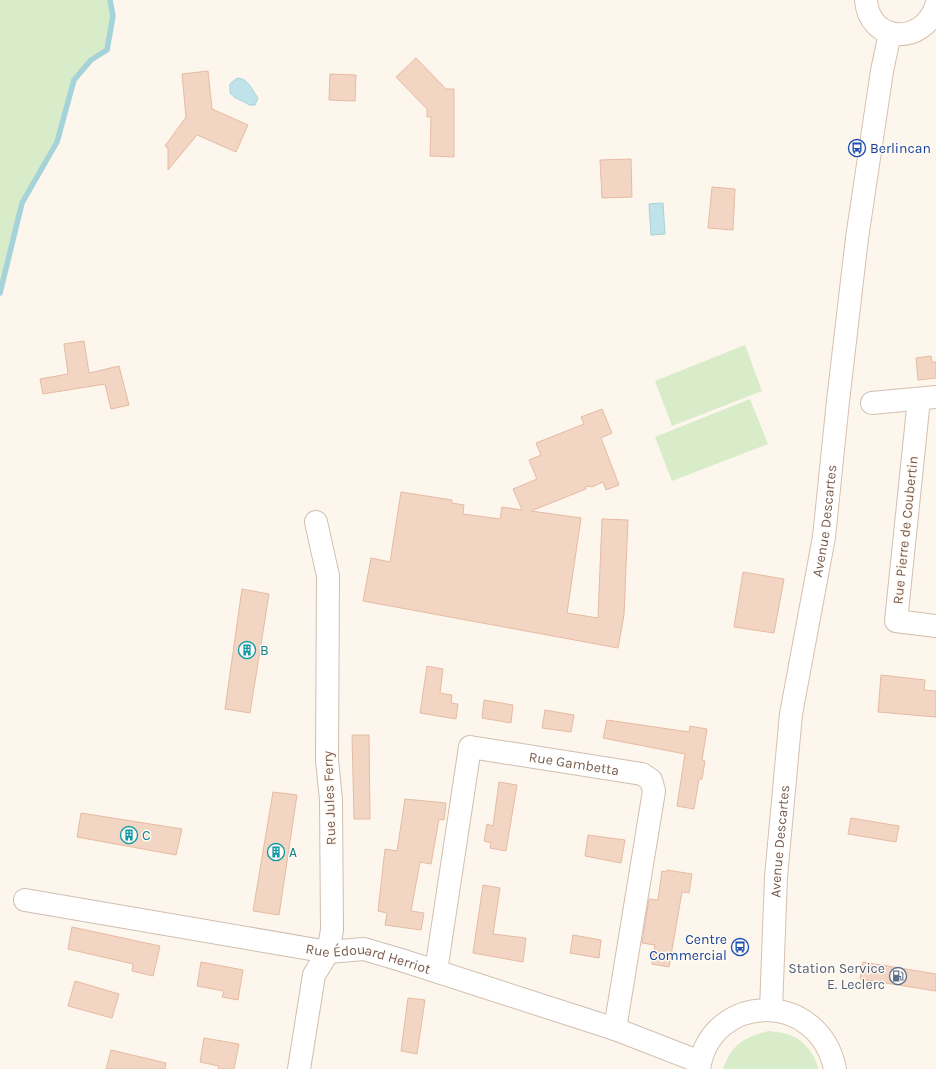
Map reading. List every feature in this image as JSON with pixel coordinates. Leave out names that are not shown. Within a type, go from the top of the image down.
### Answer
[{"type":"street","points":[[866,0],[866,7],[871,18],[879,27],[890,33],[910,34],[920,29],[928,23],[936,6]]},
{"type":"street","name":"Avenue Descartes","points":[[771,1010],[776,878],[790,714],[824,537],[838,393],[857,238],[882,71],[890,33]]},
{"type":"street","points":[[872,403],[928,398]]},
{"type":"street","name":"Rue Pierre de Coubertin","points":[[928,398],[896,621],[936,626]]},
{"type":"street","name":"Rue Jules Ferry","points":[[299,1069],[314,975],[328,952],[332,930],[331,800],[327,760],[328,576],[316,522]]},
{"type":"street","name":"Rue Gambetta","points":[[436,971],[470,747],[642,774],[651,780],[654,791],[616,1029]]},
{"type":"street","name":"Rue Édouard Herriot","points":[[25,900],[328,952],[364,949],[616,1029],[700,1066]]},
{"type":"street","points":[[700,1066],[707,1044],[719,1029],[729,1022],[752,1011],[771,1010],[793,1015],[814,1028],[825,1041],[832,1056],[835,1069]]},
{"type":"green space","points":[[0,0],[110,0],[113,16],[107,50],[91,60],[74,80],[57,142],[22,203],[0,293]]},
{"type":"green space","points":[[745,345],[762,391],[672,426],[655,381]]},
{"type":"green space","points":[[750,399],[768,444],[672,481],[655,437]]},
{"type":"green space","points":[[768,1031],[785,1033],[798,1039],[811,1052],[817,1063],[818,1069],[723,1069],[726,1060],[740,1043],[752,1036]]},
{"type":"water","points":[[237,78],[247,82],[252,88],[258,98],[255,105],[249,105],[234,97],[230,93],[230,84]]},
{"type":"water","points":[[663,203],[665,234],[651,235],[649,204]]},
{"type":"building","points":[[416,58],[446,89],[454,89],[454,157],[430,156],[431,117],[427,117],[427,109],[396,77]]},
{"type":"building","points":[[208,71],[212,109],[248,125],[236,152],[197,135],[168,170],[168,148],[165,146],[186,117],[182,74]]},
{"type":"building","points":[[330,74],[356,75],[355,101],[329,100]]},
{"type":"building","points":[[631,159],[632,197],[602,198],[600,160]]},
{"type":"building","points":[[712,187],[735,189],[733,230],[708,228]]},
{"type":"building","points":[[84,341],[89,373],[119,366],[129,405],[111,409],[105,384],[43,394],[40,379],[68,374],[64,344]]},
{"type":"building","points":[[931,356],[932,362],[936,362],[936,378],[918,380],[916,358]]},
{"type":"building","points":[[602,409],[612,433],[601,438],[619,485],[606,490],[603,482],[592,487],[586,486],[586,489],[531,511],[581,518],[567,613],[598,618],[602,519],[628,520],[624,615],[618,648],[363,601],[371,558],[390,562],[401,492],[452,500],[452,503],[464,505],[463,514],[500,519],[502,507],[522,510],[513,489],[537,479],[529,460],[541,455],[536,443],[584,424],[581,417]]},
{"type":"building","points":[[743,572],[784,579],[774,633],[734,627]]},
{"type":"building","points":[[242,589],[269,594],[250,713],[225,709]]},
{"type":"building","points":[[427,666],[443,669],[440,693],[452,695],[451,703],[458,704],[456,719],[420,713]]},
{"type":"building","points":[[881,675],[925,680],[924,690],[936,691],[936,717],[878,712]]},
{"type":"building","points":[[484,700],[513,705],[511,723],[482,718]]},
{"type":"building","points":[[545,710],[574,715],[571,732],[542,728]]},
{"type":"building","points":[[607,720],[689,732],[690,726],[707,729],[702,760],[705,761],[702,779],[699,779],[694,809],[677,806],[685,754],[603,738]]},
{"type":"building","points":[[352,735],[369,735],[370,819],[354,819]]},
{"type":"building","points":[[499,782],[517,785],[506,851],[490,848],[491,843],[484,841],[487,824],[493,826]]},
{"type":"building","points":[[273,792],[297,795],[279,915],[253,911]]},
{"type":"building","points":[[405,799],[446,803],[444,820],[439,819],[431,864],[420,862],[411,911],[424,913],[421,930],[385,925],[387,913],[378,911],[385,849],[397,851]]},
{"type":"building","name":"C","points":[[81,813],[182,829],[176,855],[77,837]]},
{"type":"building","points":[[851,818],[899,826],[896,842],[848,834]]},
{"type":"building","points":[[588,835],[625,840],[621,863],[585,856]]},
{"type":"building","points":[[667,870],[692,874],[689,893],[682,892],[669,967],[652,964],[655,945],[642,943],[649,899],[658,900],[662,871],[666,872]]},
{"type":"building","points":[[483,885],[500,888],[493,934],[526,938],[523,962],[473,953]]},
{"type":"building","points":[[72,927],[160,946],[153,976],[132,971],[133,964],[68,949]]},
{"type":"building","points":[[573,935],[601,940],[599,958],[570,953]]},
{"type":"building","points":[[201,962],[243,970],[238,1000],[222,997],[224,991],[197,986]]},
{"type":"building","name":"Station Service E. Leclerc","points":[[863,962],[936,974],[936,991],[860,979]]},
{"type":"building","points":[[75,981],[119,994],[112,1018],[68,1006]]},
{"type":"building","points":[[408,998],[425,1000],[417,1054],[401,1051]]},
{"type":"building","points":[[204,1038],[239,1044],[234,1069],[218,1069],[219,1066],[200,1062]]},
{"type":"building","points":[[111,1050],[166,1063],[165,1069],[106,1069]]},
{"type":"waterway","points":[[0,293],[22,203],[57,142],[74,80],[91,60],[107,50],[113,16],[110,0]]},
{"type":"place","name":"Berlincan","points":[[857,148]]},
{"type":"place","name":"B","points":[[247,650]]},
{"type":"place","name":"C","points":[[129,835]]},
{"type":"place","name":"A","points":[[276,852]]},
{"type":"place","name":"Centre Commercial","points":[[740,947]]},
{"type":"place","name":"Station Service E. Leclerc","points":[[898,976]]}]
